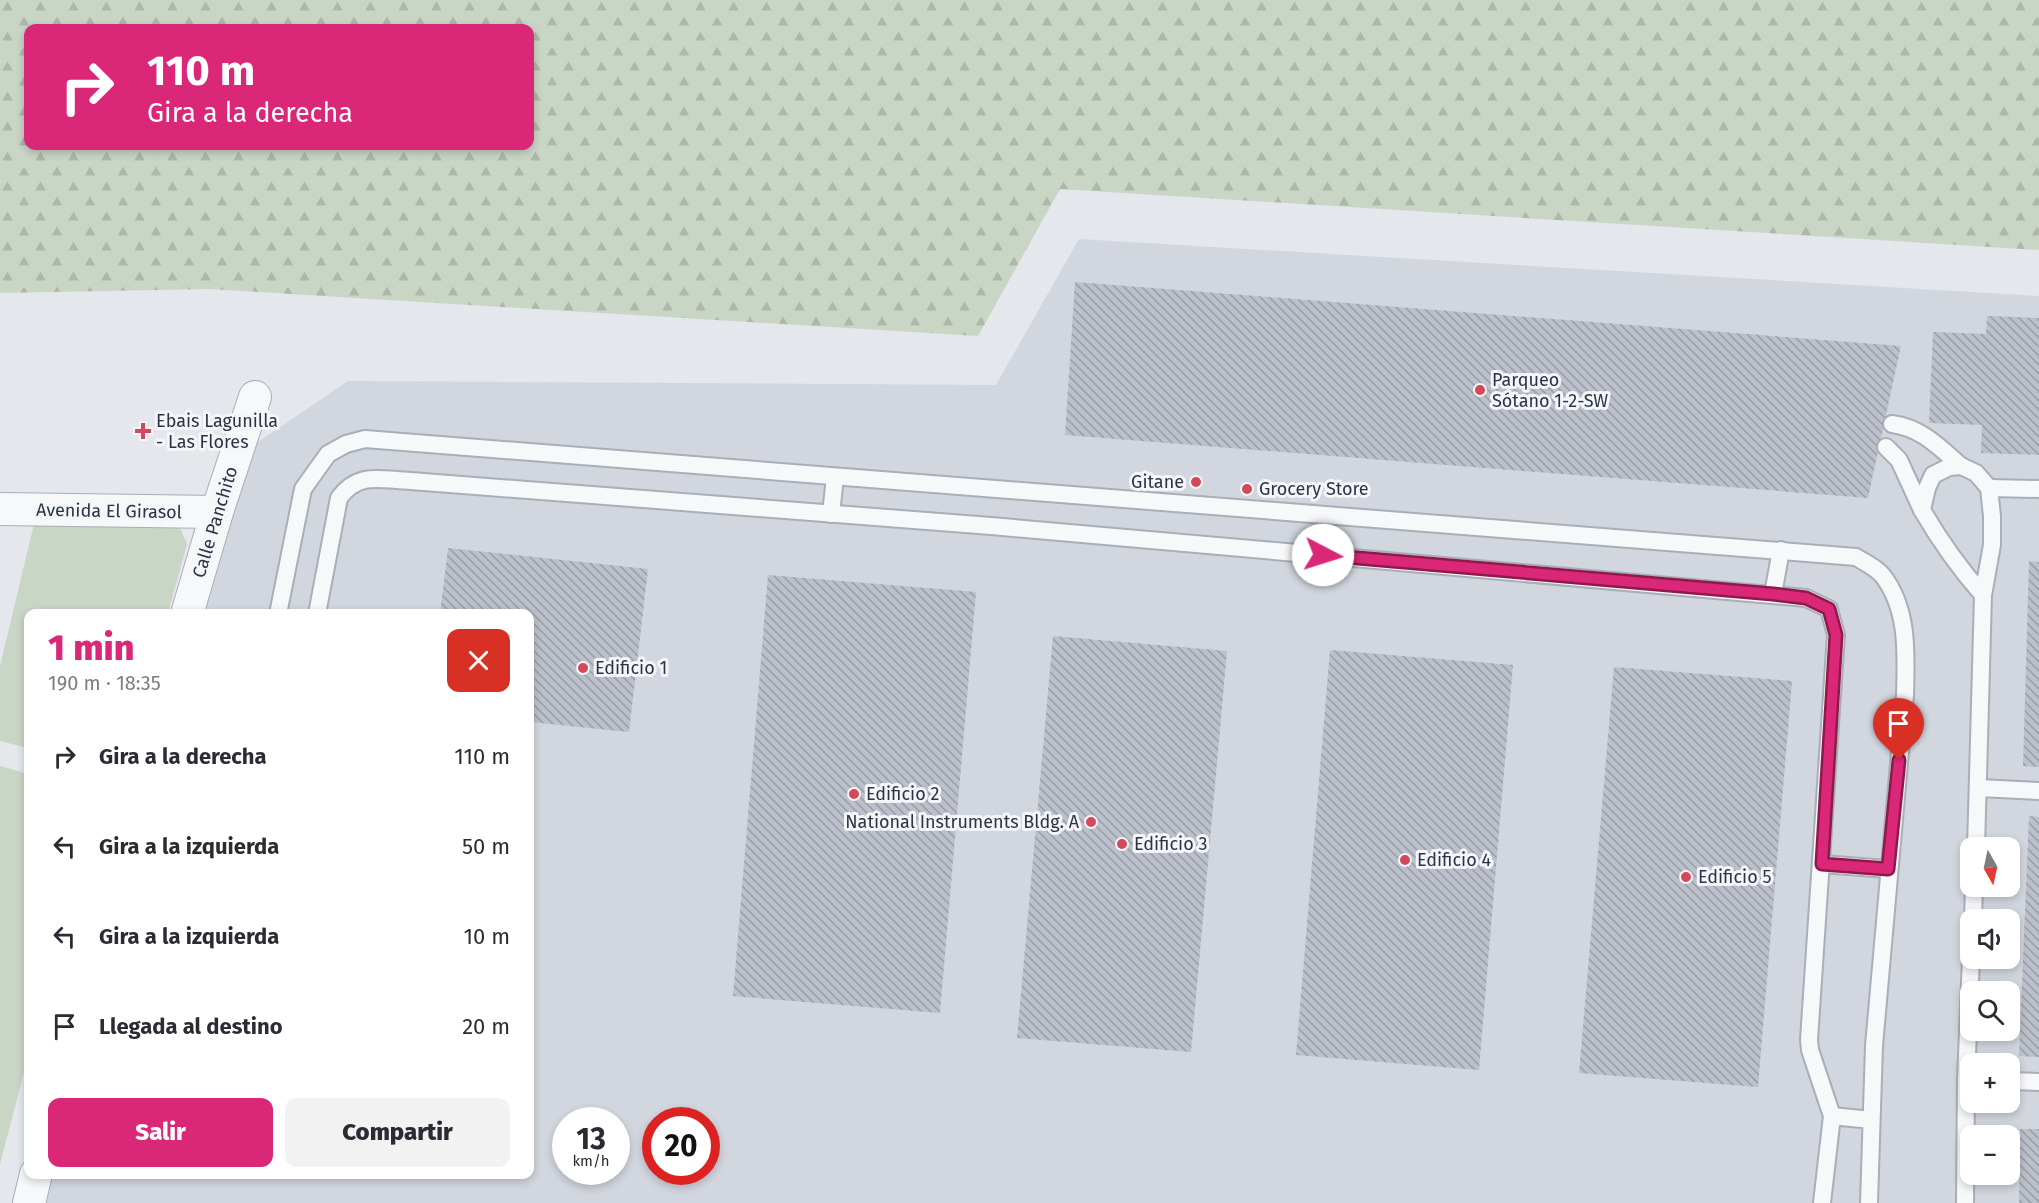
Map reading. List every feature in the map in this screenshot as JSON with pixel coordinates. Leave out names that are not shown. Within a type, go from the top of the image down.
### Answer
[{"type":"street","name":"Calle Panchito","points":[[188,609],[217,512],[255,398]]},
{"type":"street","name":"Avenida El Girasol","points":[[0,509],[217,512]]},
{"type":"street","points":[[29,1203],[35,1179]]},
{"type":"lane","points":[[1892,424],[1908,426],[1924,435],[1961,466],[1976,473],[1989,488],[1992,545],[1983,595],[1976,837]]},
{"type":"lane","points":[[279,609],[303,489],[328,454],[346,444],[365,439],[1856,557],[1882,574],[1898,602],[1906,649],[1905,695],[1874,1046],[1869,1203]]},
{"type":"lane","points":[[1886,447],[1904,468],[1922,510],[1938,538],[1983,595]]},
{"type":"lane","points":[[1922,510],[1927,488],[1933,475],[1948,467],[1961,466]]},
{"type":"lane","points":[[831,514],[836,477]]},
{"type":"lane","points":[[318,609],[339,498],[347,488],[365,479],[1013,528],[1806,598],[1829,609],[1836,635],[1809,1040],[1810,1050],[1832,1116],[1822,1203]]},
{"type":"lane","points":[[1989,488],[2039,489]]},
{"type":"lane","points":[[1773,594],[1781,550]]},
{"type":"lane","points":[[1978,788],[2039,791]]},
{"type":"lane","points":[[1822,864],[1888,869]]},
{"type":"lane","points":[[1969,1053],[1971,969]]},
{"type":"lane","points":[[2020,1082],[2039,1082]]},
{"type":"lane","points":[[1965,1203],[1967,1113]]},
{"type":"lane","points":[[1832,1116],[1871,1120]]},
{"type":"shaded area","points":[[1079,239],[2039,296],[2039,1203],[46,1203],[52,1179],[534,1179],[534,609],[200,609],[252,446],[348,381],[996,385]]},
{"type":"green space","points":[[0,0],[2039,0],[2039,250],[1060,189],[978,336],[209,289],[0,293]]},
{"type":"green space","points":[[35,520],[172,522],[180,528],[187,544],[169,609],[24,609],[24,747],[0,741],[0,666]]},
{"type":"green space","points":[[0,766],[24,773],[24,1072],[0,1164]]},
{"type":"building","name":"Parqueo Sótano 1-2-SW","points":[[1075,282],[1901,346],[1868,498],[1065,435]]},
{"type":"building","points":[[1987,316],[2039,318],[2039,455],[1981,453],[1982,425],[1929,423],[1933,332],[1986,334]]},
{"type":"building","name":"Edificio 1","points":[[448,548],[648,569],[629,732],[534,722],[534,609],[441,609]]},
{"type":"building","points":[[2029,561],[2039,562],[2039,767],[2023,766]]},
{"type":"building","name":"Edificio 2","points":[[768,575],[976,592],[940,1013],[733,996]]},
{"type":"building","name":"Edificio 3","points":[[1053,636],[1227,651],[1191,1052],[1017,1038]]},
{"type":"building","name":"Edificio 4","points":[[1330,650],[1513,665],[1479,1070],[1296,1055]]},
{"type":"building","name":"Edificio 5","points":[[1614,667],[1792,681],[1758,1087],[1579,1073]]},
{"type":"building","points":[[2029,816],[2039,817],[2039,1057],[2020,1056]]},
{"type":"building","points":[[2020,1129],[2039,1129],[2039,1203],[2019,1203]]},
{"type":"place","name":"Parqueo Sótano 1-2-SW","points":[[1480,390]]},
{"type":"place","name":"Ebais Lagunilla - Las Flores","points":[[143,431]]},
{"type":"place","name":"Gitane","points":[[1196,482]]},
{"type":"place","name":"Grocery Store","points":[[1247,489]]},
{"type":"place","name":"Edificio 1","points":[[583,668]]},
{"type":"place","name":"Edificio 2","points":[[854,794]]},
{"type":"place","name":"National Instruments Bldg. A","points":[[1091,822]]},
{"type":"place","name":"Edificio 3","points":[[1122,844]]},
{"type":"place","name":"Edificio 4","points":[[1405,860]]},
{"type":"place","name":"Edificio 5","points":[[1686,877]]},
{"type":"route","points":[[1323,555],[1773,594],[1806,598],[1829,609],[1836,635],[1822,864],[1888,869],[1899,760]]}]
